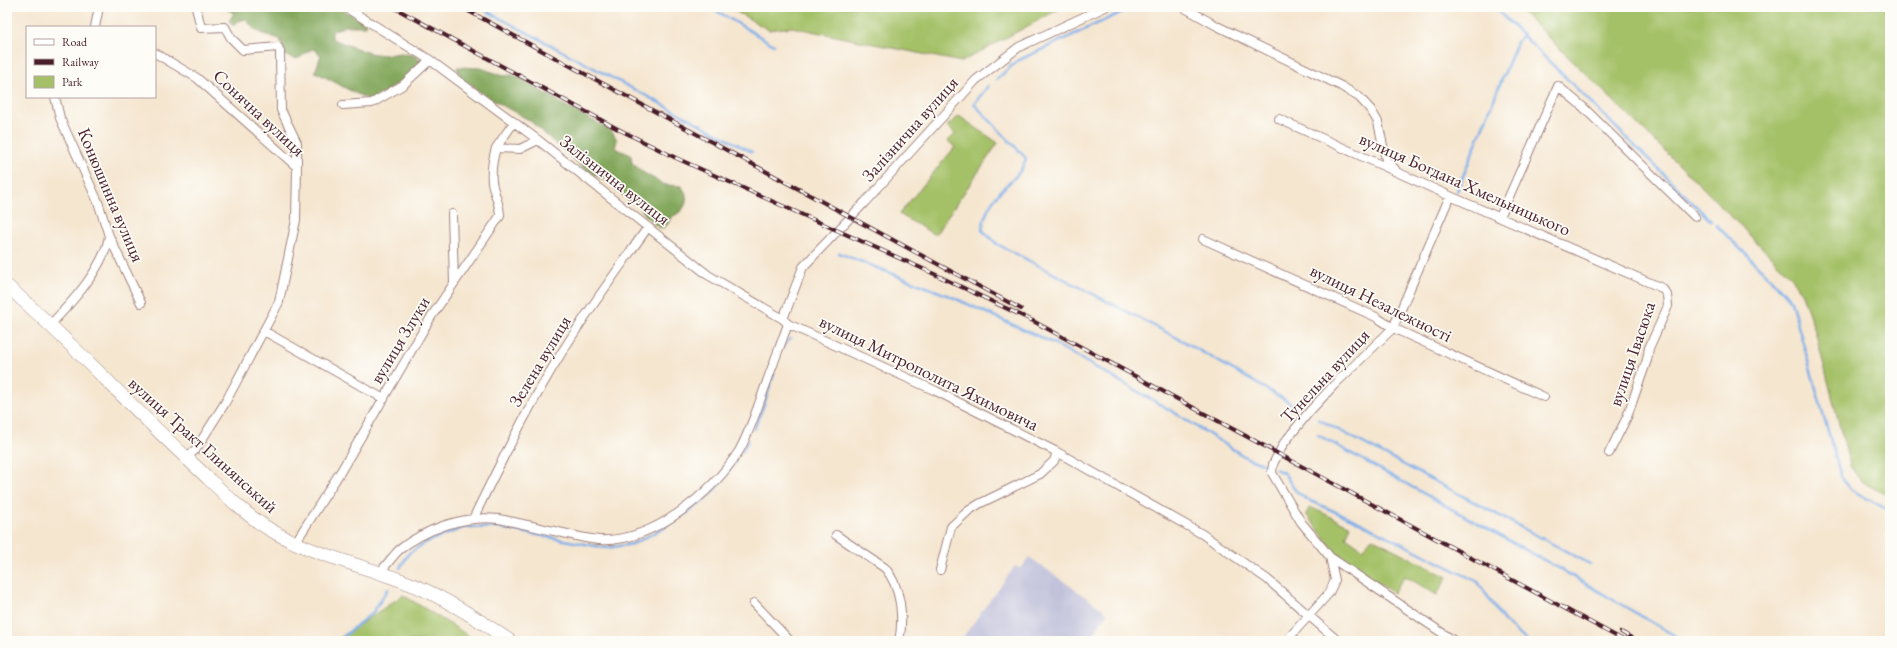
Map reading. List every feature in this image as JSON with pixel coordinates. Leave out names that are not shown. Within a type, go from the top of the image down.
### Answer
[{"type":"main road","name":"вулиця Тракт Глинянський","points":[[7,286],[50,324],[186,458],[246,514],[295,543],[418,587],[454,606],[510,641]]},
{"type":"street","points":[[95,26],[99,7]]},
{"type":"street","points":[[196,7],[201,28],[225,27],[231,38],[243,50],[278,47],[280,51],[281,110],[297,143],[297,167]]},
{"type":"street","name":"Залізнична вулиця","points":[[345,7],[430,60],[514,122],[708,275],[786,321]]},
{"type":"street","name":"Залізнична вулиця","points":[[380,573],[398,551],[418,536],[446,525],[473,519],[497,519],[599,540],[622,538],[643,532],[665,521],[696,500],[715,482],[740,449],[748,432],[803,267],[865,202],[976,80],[1019,47],[1105,7]]},
{"type":"street","points":[[1183,7],[1217,26],[1341,86],[1358,97],[1371,110],[1378,122],[1386,160],[1398,173]]},
{"type":"street","name":"Сонячна вулиця","points":[[156,53],[197,78],[297,167],[296,220],[279,302],[225,403],[196,449],[186,458]]},
{"type":"street","points":[[344,105],[372,103],[403,85],[430,60]]},
{"type":"street","points":[[1500,217],[1558,86],[1582,106],[1695,217]]},
{"type":"street","name":"Конюшинна вулиця","points":[[55,98],[60,118],[98,202],[109,236],[141,303]]},
{"type":"street","name":"вулиця Богдана Хмельницького","points":[[1279,119],[1450,196],[1640,277]]},
{"type":"street","name":"вулиця Злуки","points":[[295,543],[341,471],[431,317],[500,216],[500,208],[492,182],[494,156],[496,148],[514,122]]},
{"type":"street","points":[[496,148],[520,149],[538,140]]},
{"type":"street","name":"Тунельна вулиця","points":[[1330,557],[1302,522],[1272,473],[1272,464],[1282,447],[1309,412],[1334,385],[1393,328],[1450,196]]},
{"type":"street","points":[[452,214],[454,282]]},
{"type":"street","name":"Зелена вулиця","points":[[473,519],[498,466],[544,382],[608,282],[648,227]]},
{"type":"street","points":[[50,324],[67,307],[84,285],[100,260],[107,246],[109,236]]},
{"type":"street","name":"вулиця Незалежності","points":[[1203,239],[1369,313],[1393,328],[1544,397]]},
{"type":"street","name":"вулиця Івасюка","points":[[1609,453],[1627,416],[1647,360],[1649,348],[1668,306],[1667,295],[1662,288],[1640,277]]},
{"type":"street","name":"вулиця Митрополита Яхимовича","points":[[786,321],[936,391],[1057,452],[1202,534],[1267,579],[1338,641]]},
{"type":"street","points":[[264,331],[384,399]]},
{"type":"street","points":[[940,570],[951,528],[968,511],[979,504],[1040,474],[1054,461],[1057,452]]},
{"type":"street","points":[[836,535],[885,568],[891,576],[901,610],[899,641]]},
{"type":"street","points":[[1286,641],[1321,603],[1333,587],[1335,580],[1330,557]]},
{"type":"street","points":[[1330,557],[1454,641]]},
{"type":"street","points":[[754,603],[790,641]]},
{"type":"shaded area","points":[[1029,557],[1108,613],[1088,641],[965,641],[963,637],[1015,566],[1021,569]]},
{"type":"green space","points":[[222,7],[338,7],[366,23],[365,26],[346,26],[332,31],[332,39],[369,53],[384,55],[402,53],[413,55],[425,62],[409,77],[371,100],[315,72],[321,55],[313,49],[299,58],[291,58],[285,55],[280,39],[257,31],[246,19],[238,21],[233,26],[229,21],[234,13]]},
{"type":"green space","points":[[728,7],[1063,7],[961,62],[792,27],[769,30]]},
{"type":"green space","points":[[1517,7],[1890,7],[1890,497],[1861,481],[1850,466],[1815,331],[1801,292],[1792,278],[1704,189]]},
{"type":"green space","points":[[457,67],[481,68],[503,76],[512,75],[520,78],[571,109],[607,128],[613,133],[617,140],[615,148],[631,155],[632,163],[644,173],[665,185],[681,186],[686,195],[683,208],[676,215],[671,217],[668,224],[662,229],[658,227],[647,217],[637,201],[629,201],[609,183],[582,167],[529,120],[487,97],[461,78]]},
{"type":"green space","points":[[959,116],[998,143],[935,235],[899,214],[955,147],[948,141],[955,134],[947,126]]},
{"type":"green space","points":[[1310,507],[1351,526],[1346,537],[1363,549],[1372,538],[1447,577],[1437,595],[1405,576],[1393,593],[1336,553],[1306,514]]},
{"type":"green space","points":[[403,595],[477,641],[335,641]]},
{"type":"waterway","points":[[479,7],[752,152]]},
{"type":"waterway","points":[[710,7],[774,45]]},
{"type":"waterway","points":[[997,79],[1017,61],[1133,7]]},
{"type":"waterway","points":[[1494,7],[1711,221]]},
{"type":"waterway","points":[[1457,191],[1517,42],[1523,35]]},
{"type":"waterway","points":[[988,86],[974,104],[1026,158],[1019,173],[1003,188],[990,205],[982,230],[997,244],[1183,341],[1301,409]]},
{"type":"waterway","points":[[1716,225],[1780,288],[1791,301],[1842,480],[1850,489],[1890,511]]},
{"type":"waterway","points":[[839,253],[952,297],[1055,344],[1175,413],[1247,458],[1270,467]]},
{"type":"waterway","points":[[783,347],[790,339]]},
{"type":"waterway","points":[[754,429],[774,374]]},
{"type":"waterway","points":[[1318,419],[1590,564]]},
{"type":"waterway","points":[[1318,435],[1562,570],[1684,641]]},
{"type":"waterway","points":[[742,452],[748,441]]},
{"type":"waterway","points":[[400,568],[409,553],[427,542],[465,527],[501,528],[606,548],[633,544],[663,528],[688,512],[710,495],[736,462]]},
{"type":"waterway","points":[[1275,469],[1284,473],[1295,490],[1306,499],[1359,522],[1478,582],[1504,621],[1527,641]]},
{"type":"waterway","points":[[338,641],[373,612],[388,589]]},
{"type":"railway","points":[[393,7],[616,128],[676,158],[930,272],[1033,321],[1625,641]]},
{"type":"railway","points":[[461,7],[1021,309]]},
{"type":"railway","points":[[1621,632],[1637,641]]}]
